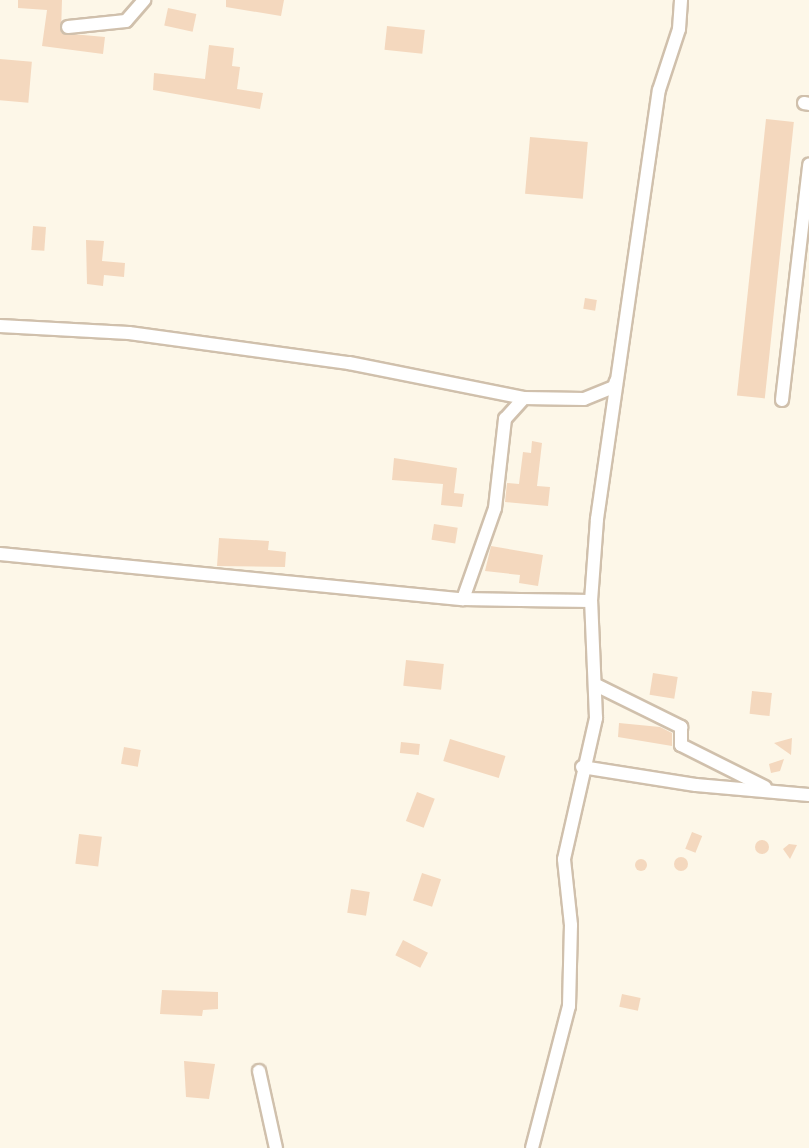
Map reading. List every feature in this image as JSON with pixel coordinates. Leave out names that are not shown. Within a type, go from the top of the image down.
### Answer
[{"type":"street","points":[[68,27],[126,21],[144,0]]},
{"type":"street","points":[[532,1148],[569,1006],[571,925],[564,859],[582,767],[596,718],[598,686],[591,601],[618,374],[659,90],[679,29],[681,0]]},
{"type":"street","points":[[782,400],[809,165]]},
{"type":"street","points":[[794,298],[809,300]]},
{"type":"street","points":[[0,326],[172,339],[349,363],[524,398],[584,399],[614,387],[618,374]]},
{"type":"street","points":[[463,599],[495,508],[505,419],[524,398]]},
{"type":"street","points":[[0,554],[463,599],[591,601]]},
{"type":"street","points":[[598,686],[681,727],[681,745],[703,759],[771,790]]},
{"type":"street","points":[[582,767],[696,785],[809,795]]},
{"type":"street","points":[[259,1071],[276,1148]]},
{"type":"building","points":[[18,0],[62,0],[61,33],[105,37],[103,54],[42,46],[47,10],[18,8]]},
{"type":"building","points":[[226,0],[284,0],[281,16],[226,7]]},
{"type":"building","points":[[168,8],[196,14],[193,32],[164,26]]},
{"type":"building","points":[[387,26],[425,30],[422,54],[384,50]]},
{"type":"building","points":[[209,45],[234,48],[232,66],[240,67],[237,89],[263,93],[260,109],[153,90],[154,73],[205,79]]},
{"type":"building","points":[[0,59],[32,62],[28,103],[0,100]]},
{"type":"building","points":[[766,119],[794,122],[765,398],[737,395]]},
{"type":"building","points":[[530,137],[588,142],[583,199],[525,194]]},
{"type":"building","points":[[33,226],[46,227],[44,251],[31,250]]},
{"type":"building","points":[[86,240],[104,241],[102,261],[125,263],[124,277],[104,275],[103,286],[87,284]]},
{"type":"building","points":[[585,298],[597,300],[595,311],[583,309]]},
{"type":"building","points":[[532,441],[542,443],[537,486],[550,487],[548,506],[505,502],[507,483],[519,484],[523,452],[531,453]]},
{"type":"building","points":[[394,458],[457,468],[454,493],[464,494],[462,507],[441,505],[443,484],[392,480]]},
{"type":"building","points":[[434,524],[458,528],[455,544],[431,540]]},
{"type":"building","points":[[219,538],[269,541],[268,550],[286,552],[285,567],[217,566]]},
{"type":"building","points":[[491,546],[543,555],[538,586],[519,583],[520,575],[485,571]]},
{"type":"building","points":[[406,660],[444,664],[441,690],[403,686]]},
{"type":"building","points":[[653,673],[678,677],[674,699],[650,695]]},
{"type":"building","points":[[752,691],[772,693],[769,716],[750,714]]},
{"type":"building","points":[[619,723],[660,727],[672,733],[672,746],[618,737]]},
{"type":"building","points":[[792,738],[791,755],[774,743]]},
{"type":"building","points":[[450,739],[505,756],[499,778],[443,761]]},
{"type":"building","points":[[401,742],[420,744],[419,755],[400,753]]},
{"type":"building","points":[[124,747],[141,750],[138,767],[121,764]]},
{"type":"building","points":[[784,759],[780,771],[771,773],[769,764]]},
{"type":"building","points":[[417,792],[435,799],[424,828],[406,821]]},
{"type":"building","points":[[692,832],[702,836],[695,853],[685,849]]},
{"type":"building","points":[[79,834],[102,837],[98,867],[75,864]]},
{"type":"building","points":[[762,840],[769,847],[762,854],[755,847]]},
{"type":"building","points":[[789,844],[797,845],[790,859],[783,849]]},
{"type":"building","points":[[681,857],[688,864],[681,871],[674,864]]},
{"type":"building","points":[[641,859],[647,865],[641,871],[635,865]]},
{"type":"building","points":[[422,873],[441,879],[432,907],[413,901]]},
{"type":"building","points":[[351,889],[370,892],[366,916],[347,913]]},
{"type":"building","points":[[403,940],[428,953],[420,968],[395,955]]},
{"type":"building","points":[[162,990],[218,992],[218,1009],[203,1010],[202,1016],[160,1014]]},
{"type":"building","points":[[622,994],[641,998],[638,1011],[619,1007]]},
{"type":"building","points":[[184,1061],[215,1064],[209,1099],[186,1097]]}]
